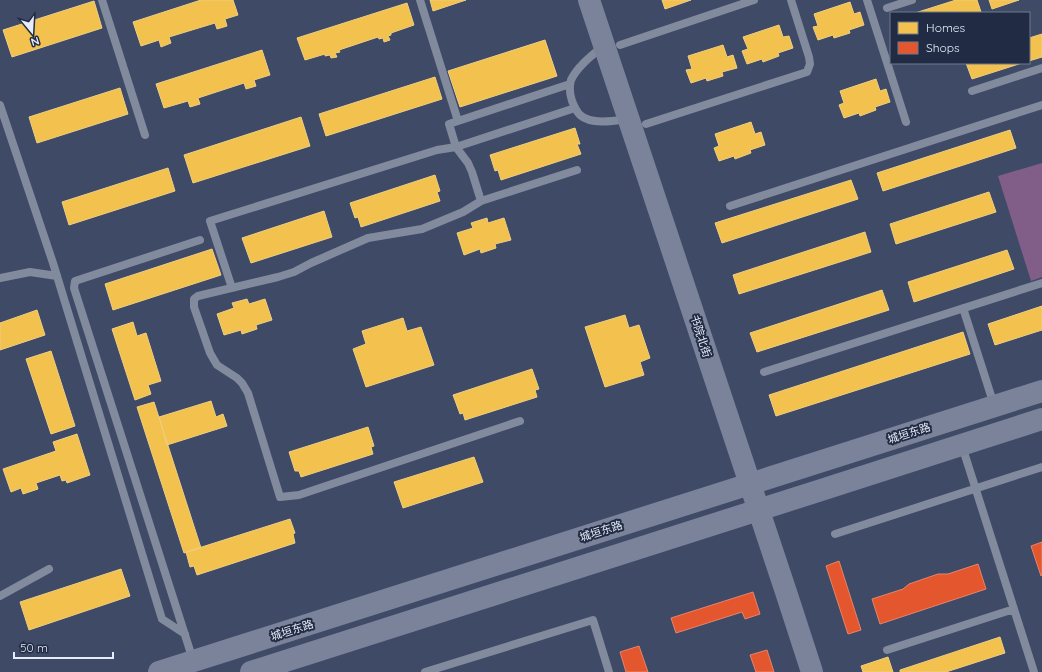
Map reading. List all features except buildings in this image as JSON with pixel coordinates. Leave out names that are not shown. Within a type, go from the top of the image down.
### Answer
[{"type":"main road","name":"书院北街","points":[[588,0],[612,45]]},
{"type":"main road","name":"书院北街","points":[[605,0],[612,45],[637,121],[766,508],[828,672]]},
{"type":"main road","name":"城垣东路","points":[[159,672],[1042,391]]},
{"type":"main road","points":[[251,672],[1042,419]]},
{"type":"main road","name":"书院北街","points":[[766,508],[812,672]]},
{"type":"lane","points":[[102,0],[145,135]]},
{"type":"lane","points":[[420,0],[458,120]]},
{"type":"lane","points":[[754,0],[612,45],[587,59],[570,84],[571,98],[575,108],[580,115],[590,119],[605,122],[637,121],[806,72],[810,64],[810,57],[791,0]]},
{"type":"lane","points":[[867,0],[906,122]]},
{"type":"lane","points":[[887,8],[912,0]]},
{"type":"lane","points":[[972,91],[1042,68]]},
{"type":"lane","points":[[481,201],[472,172],[468,163],[456,146],[449,124],[570,84]]},
{"type":"lane","points":[[0,105],[57,276],[162,619],[185,634]]},
{"type":"lane","points":[[730,206],[1042,105]]},
{"type":"lane","points":[[232,288],[210,221],[575,108]]},
{"type":"lane","points":[[520,421],[299,495],[280,497],[248,393],[238,378],[217,365],[210,353],[194,307],[194,299],[198,296],[294,272],[368,238],[422,229],[463,212],[481,201],[578,170]]},
{"type":"lane","points":[[193,661],[74,288],[75,281],[200,240]]},
{"type":"lane","points":[[0,278],[30,272],[57,276]]},
{"type":"lane","points":[[764,372],[1042,283]]},
{"type":"lane","points":[[963,308],[994,406]]},
{"type":"lane","points":[[962,445],[1034,672]]},
{"type":"lane","points":[[835,534],[1042,467]]},
{"type":"lane","points":[[0,596],[50,569]]},
{"type":"lane","points":[[887,650],[1014,609]]},
{"type":"lane","points":[[425,672],[592,620],[609,672]]},
{"type":"shaded area","points":[[1042,163],[1042,277],[1031,281],[998,176]]}]
